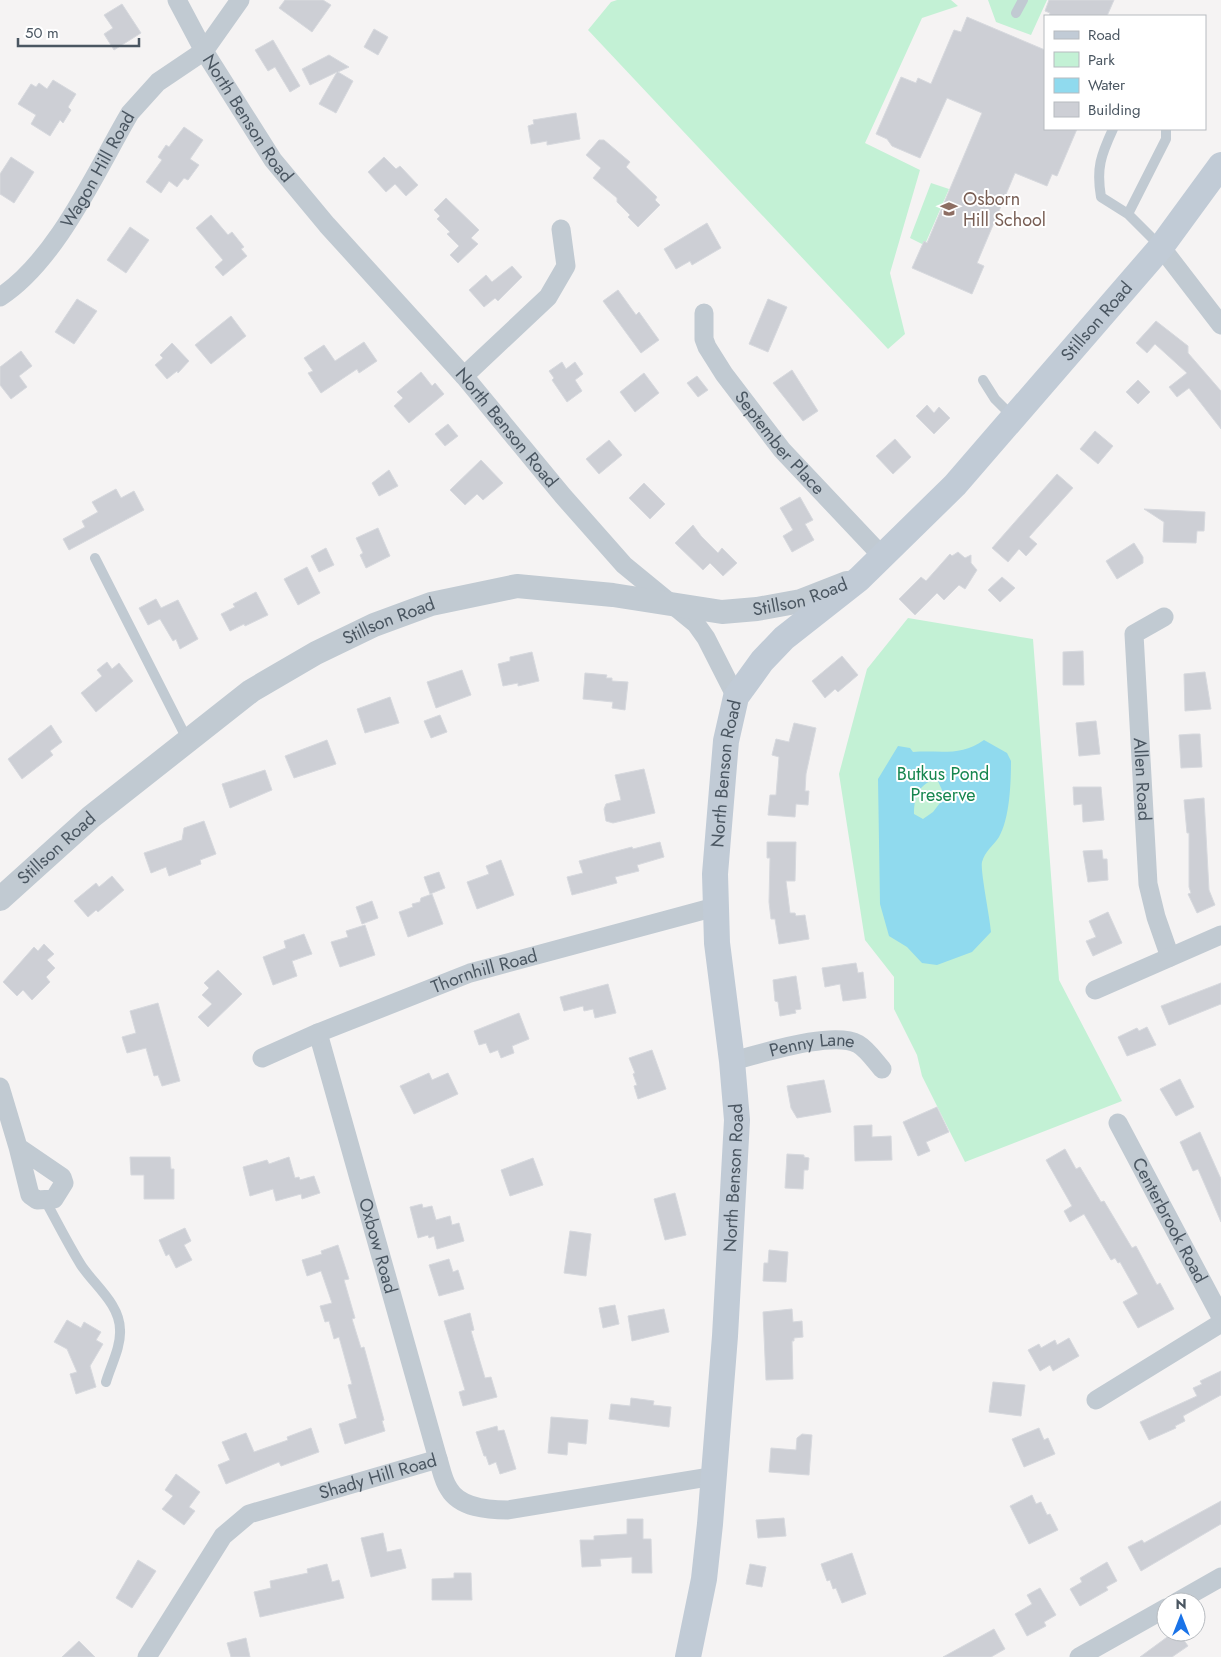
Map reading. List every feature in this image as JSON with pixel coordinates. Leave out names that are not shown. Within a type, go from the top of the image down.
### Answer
[{"type":"main road","name":"Stillson Road","points":[[736,697],[762,660],[859,579],[955,485],[1161,247],[1221,164]]},
{"type":"main road","name":"North Benson Road","points":[[688,1657],[704,1579],[715,1476],[736,1166],[737,1120],[732,1061],[721,981],[715,907],[716,843],[726,741],[736,697]]},
{"type":"street","name":"North Benson Road","points":[[177,0],[204,51],[273,160],[327,225],[464,376],[563,496],[624,564],[672,605],[685,613],[706,638],[736,697]]},
{"type":"street","points":[[204,51],[240,0]]},
{"type":"street","name":"Wagon Hill Road","points":[[0,297],[17,286],[54,245],[130,112],[158,82],[204,51]]},
{"type":"street","points":[[464,376],[548,297],[566,266],[562,229]]},
{"type":"street","points":[[1161,247],[1221,325]]},
{"type":"street","name":"September Place","points":[[704,313],[706,348],[724,374],[782,450],[883,557]]},
{"type":"street","name":"Stillson Road","points":[[0,899],[91,817],[251,690],[316,653],[374,625],[431,604],[516,586],[612,595],[722,612],[757,609],[801,601],[859,579]]},
{"type":"street","name":"Allen Road","points":[[1164,617],[1134,634],[1148,884],[1156,917],[1170,957]]},
{"type":"street","name":"Thornhill Road","points":[[262,1058],[318,1033],[470,972],[715,907]]},
{"type":"street","points":[[1095,990],[1221,935]]},
{"type":"street","name":"Oxbow Road","points":[[318,1033],[438,1459]]},
{"type":"street","name":"Penny Lane","points":[[732,1061],[808,1043],[838,1039],[858,1044],[882,1069]]},
{"type":"street","points":[[0,1086],[30,1195],[37,1200],[54,1199],[64,1183],[62,1178],[18,1147]]},
{"type":"street","name":"Centerbrook Road","points":[[1118,1123],[1221,1317]]},
{"type":"street","points":[[1096,1400],[1221,1323]]},
{"type":"street","name":"Shady Hill Road","points":[[147,1657],[223,1536],[249,1514],[438,1459],[448,1489],[454,1495],[478,1508],[492,1510],[508,1510],[715,1476]]},
{"type":"street","points":[[1194,1592],[1221,1577]]},
{"type":"street","points":[[1088,1655],[1156,1614]]},
{"type":"lane","points":[[1016,13],[1023,0]]},
{"type":"lane","points":[[1113,130],[1100,157],[1098,180],[1101,197],[1128,214],[1161,247]]},
{"type":"lane","points":[[1128,214],[1166,139],[1166,130]]},
{"type":"lane","points":[[983,380],[995,398],[1014,418]]},
{"type":"lane","points":[[95,558],[188,741]]},
{"type":"lane","points":[[45,1200],[81,1265],[114,1306],[119,1321],[118,1346],[106,1382]]},
{"type":"green space","points":[[617,0],[951,0],[958,6],[922,18],[865,143],[920,170],[890,273],[905,334],[888,349],[588,30],[611,2]]},
{"type":"green space","points":[[988,0],[1047,0],[1031,35],[996,22]]},
{"type":"green space","points":[[931,183],[949,189],[926,242],[922,244],[910,238]]},
{"type":"green space","name":"Butkus Pond Preserve","points":[[908,618],[1033,639],[1059,980],[1122,1101],[965,1162],[922,1076],[917,1055],[894,1009],[894,977],[865,940],[839,774],[867,669]]},
{"type":"water","points":[[984,740],[1007,753],[1011,761],[1006,820],[999,837],[982,862],[982,874],[991,932],[972,952],[937,965],[922,963],[907,947],[889,936],[880,904],[878,779],[898,746],[910,748],[913,752],[941,752],[958,751]],"holes":[[[937,779],[942,790],[943,799],[933,812],[923,819],[914,814],[915,802],[922,787]]]},
{"type":"building","points":[[285,0],[323,0],[331,5],[312,32],[279,8]]},
{"type":"building","points":[[1049,0],[1114,0],[1107,15],[1049,15],[1050,13],[1045,11]]},
{"type":"building","points":[[122,4],[141,33],[114,50],[104,34],[113,28],[104,15]]},
{"type":"building","points":[[967,17],[1044,50],[1044,130],[1077,130],[1057,176],[1052,174],[1047,186],[1015,173],[977,263],[984,266],[972,294],[912,268],[924,241],[927,243],[982,113],[947,98],[920,158],[892,146],[887,139],[876,134],[901,77],[916,83],[918,78],[931,84],[954,30],[961,32]]},
{"type":"building","points":[[374,29],[388,37],[378,55],[364,47]]},
{"type":"building","points":[[273,40],[300,86],[290,92],[275,67],[268,71],[255,50]]},
{"type":"building","points":[[329,55],[349,67],[338,72],[353,81],[336,113],[319,104],[337,72],[310,85],[302,69]]},
{"type":"building","points":[[53,80],[76,94],[68,107],[71,110],[63,123],[60,120],[50,136],[31,124],[36,115],[18,104],[31,84],[36,87],[39,83],[47,89]]},
{"type":"building","points":[[576,113],[580,139],[547,145],[547,141],[531,144],[528,126],[534,124],[533,120]]},
{"type":"building","points":[[184,127],[203,140],[190,159],[199,165],[188,180],[184,178],[177,187],[169,181],[161,193],[146,182],[162,160],[158,157],[166,145],[169,147]]},
{"type":"building","points":[[599,140],[604,140],[630,162],[626,167],[657,197],[655,200],[660,205],[638,227],[628,217],[630,215],[617,202],[617,198],[593,178],[601,168],[586,155]]},
{"type":"building","points":[[11,157],[34,172],[14,203],[0,194],[0,174]]},
{"type":"building","points":[[384,157],[396,169],[400,166],[418,185],[406,196],[395,184],[386,192],[368,172]]},
{"type":"building","points":[[446,198],[479,230],[471,238],[478,244],[458,263],[450,255],[459,246],[447,234],[450,232],[437,219],[440,216],[434,210]]},
{"type":"building","points":[[211,215],[228,235],[232,232],[244,247],[241,249],[247,256],[223,276],[215,267],[223,260],[196,228]]},
{"type":"building","points":[[707,223],[721,248],[692,265],[690,261],[676,269],[664,249]]},
{"type":"building","points":[[130,227],[149,240],[126,273],[107,260]]},
{"type":"building","points":[[512,266],[522,277],[498,301],[495,298],[484,307],[469,290],[486,275],[492,282]]},
{"type":"building","points":[[618,290],[636,315],[639,312],[659,340],[641,353],[603,301]]},
{"type":"building","points":[[77,299],[97,311],[74,344],[55,332]]},
{"type":"building","points":[[768,299],[787,307],[768,352],[749,344]]},
{"type":"building","points":[[231,316],[246,336],[211,364],[195,345]]},
{"type":"building","points":[[1156,321],[1188,346],[1188,353],[1221,391],[1221,429],[1189,388],[1177,397],[1169,387],[1187,373],[1155,344],[1147,353],[1136,343]]},
{"type":"building","points":[[364,342],[377,361],[359,373],[357,369],[321,393],[308,373],[313,371],[304,358],[324,345],[335,361]]},
{"type":"building","points":[[172,343],[189,361],[178,373],[177,371],[167,379],[155,365],[163,358],[160,355]]},
{"type":"building","points":[[21,351],[32,366],[19,376],[27,387],[11,399],[0,385],[0,367]]},
{"type":"building","points":[[562,362],[566,369],[575,362],[583,374],[575,380],[582,391],[567,402],[552,380],[554,378],[549,371]]},
{"type":"building","points":[[792,370],[818,411],[803,421],[773,383]]},
{"type":"building","points":[[421,372],[432,386],[435,383],[444,394],[409,423],[394,406],[403,398],[397,392]]},
{"type":"building","points":[[644,373],[659,393],[635,412],[620,392]]},
{"type":"building","points":[[697,376],[708,390],[698,397],[687,383]]},
{"type":"building","points":[[1138,380],[1150,392],[1138,404],[1126,392]]},
{"type":"building","points":[[927,405],[934,413],[939,407],[950,418],[934,434],[916,416]]},
{"type":"building","points":[[448,424],[458,436],[445,446],[435,434]]},
{"type":"building","points":[[1095,431],[1113,446],[1098,464],[1080,449]]},
{"type":"building","points":[[895,439],[911,457],[893,474],[876,456]]},
{"type":"building","points":[[609,440],[622,455],[599,474],[586,459]]},
{"type":"building","points":[[481,460],[503,483],[483,500],[477,494],[465,505],[450,490]]},
{"type":"building","points":[[389,470],[398,486],[379,496],[372,483]]},
{"type":"building","points":[[1057,474],[1073,488],[1029,537],[1037,544],[1026,556],[1019,549],[1008,562],[992,548]]},
{"type":"building","points":[[644,483],[665,504],[650,519],[629,498]]},
{"type":"building","points":[[116,489],[121,498],[134,491],[144,510],[69,550],[63,539],[85,527],[82,521],[98,512],[92,502]]},
{"type":"building","points":[[800,497],[813,520],[805,524],[814,540],[792,552],[783,536],[793,530],[780,508]]},
{"type":"building","points":[[1144,509],[1205,512],[1204,531],[1197,531],[1196,543],[1163,542],[1164,522]]},
{"type":"building","points":[[693,525],[718,553],[722,548],[737,563],[723,576],[710,563],[703,570],[675,543]]},
{"type":"building","points":[[378,528],[390,556],[366,568],[360,555],[363,553],[356,538]]},
{"type":"building","points":[[1134,543],[1143,557],[1143,563],[1117,579],[1106,561]]},
{"type":"building","points":[[326,548],[334,565],[319,572],[311,556]]},
{"type":"building","points":[[958,552],[965,558],[971,555],[971,563],[977,570],[965,589],[959,585],[944,600],[937,593],[915,615],[899,599],[921,577],[926,581],[950,554],[952,556]]},
{"type":"building","points":[[307,567],[320,593],[298,605],[284,579]]},
{"type":"building","points":[[1002,577],[1015,588],[1000,602],[988,590]]},
{"type":"building","points":[[256,592],[268,615],[230,631],[221,614],[235,607],[233,604]]},
{"type":"building","points":[[156,599],[161,608],[178,600],[198,639],[180,649],[176,639],[173,641],[160,619],[148,625],[139,608]]},
{"type":"building","points":[[1083,651],[1084,685],[1063,685],[1063,652]]},
{"type":"building","points":[[532,652],[539,681],[518,686],[518,683],[503,686],[498,664],[510,661],[510,657]]},
{"type":"building","points":[[842,656],[858,675],[838,692],[835,689],[825,698],[812,681]]},
{"type":"building","points":[[107,662],[112,669],[119,663],[133,681],[96,712],[81,693],[102,676],[97,670]]},
{"type":"building","points":[[462,670],[471,695],[436,708],[427,682]]},
{"type":"building","points":[[1205,672],[1211,709],[1185,711],[1184,674]]},
{"type":"building","points":[[585,673],[607,675],[606,678],[612,678],[612,681],[628,682],[625,710],[612,708],[613,702],[583,699]]},
{"type":"building","points":[[390,697],[399,723],[365,733],[357,709]]},
{"type":"building","points":[[440,715],[447,732],[431,738],[424,721]]},
{"type":"building","points":[[1096,721],[1100,754],[1079,756],[1076,723]]},
{"type":"building","points":[[794,723],[816,728],[806,774],[805,791],[809,791],[808,805],[796,804],[795,817],[768,815],[770,795],[776,795],[779,757],[772,755],[776,739],[789,742]]},
{"type":"building","points":[[51,725],[62,742],[50,751],[53,755],[22,779],[8,759]]},
{"type":"building","points":[[1200,734],[1202,767],[1181,768],[1179,735]]},
{"type":"building","points":[[327,740],[336,764],[294,778],[285,756]]},
{"type":"building","points":[[644,769],[655,813],[613,823],[606,821],[604,809],[606,804],[621,800],[615,775]]},
{"type":"building","points":[[265,770],[272,790],[230,808],[222,784]]},
{"type":"building","points":[[1073,787],[1101,787],[1104,820],[1083,822],[1082,804],[1074,805]]},
{"type":"building","points":[[1204,798],[1209,890],[1215,905],[1197,913],[1188,894],[1191,893],[1189,887],[1189,833],[1187,833],[1184,800]]},
{"type":"building","points":[[204,821],[216,854],[200,860],[201,864],[169,876],[166,867],[151,873],[144,853],[182,840],[184,828]]},
{"type":"building","points":[[660,842],[664,857],[637,865],[639,871],[615,877],[617,883],[572,895],[567,877],[583,873],[579,861],[632,847],[633,849]]},
{"type":"building","points":[[767,842],[796,842],[795,881],[786,881],[790,913],[795,913],[796,916],[805,915],[809,939],[779,944],[775,919],[771,919],[769,902],[770,858],[767,858]]},
{"type":"building","points":[[1102,850],[1103,859],[1107,859],[1108,880],[1088,882],[1083,851]]},
{"type":"building","points":[[501,860],[514,895],[477,909],[467,882],[489,874],[486,866]]},
{"type":"building","points":[[439,872],[445,888],[430,894],[424,877]]},
{"type":"building","points":[[112,876],[124,890],[98,912],[96,910],[88,917],[74,901],[96,883],[99,887]]},
{"type":"building","points":[[432,894],[443,924],[408,937],[399,912],[413,907],[412,904],[420,902],[421,898]]},
{"type":"building","points":[[372,901],[378,918],[362,924],[356,907]]},
{"type":"building","points":[[1108,912],[1122,943],[1093,956],[1086,941],[1096,937],[1089,921]]},
{"type":"building","points":[[365,925],[375,955],[340,967],[331,942],[348,937],[346,931]]},
{"type":"building","points":[[304,934],[312,954],[292,961],[297,976],[273,985],[263,957],[286,948],[284,941]]},
{"type":"building","points":[[44,944],[54,954],[47,960],[55,968],[46,977],[50,982],[32,1000],[23,990],[17,996],[3,982],[34,947],[38,951]]},
{"type":"building","points":[[856,963],[858,973],[863,972],[866,998],[843,1001],[840,984],[825,987],[822,968]]},
{"type":"building","points":[[218,970],[242,994],[208,1027],[198,1017],[212,1004],[202,995],[209,988],[204,983]]},
{"type":"building","points":[[796,976],[801,1009],[795,1010],[796,1013],[780,1016],[778,1002],[775,1001],[773,980]]},
{"type":"building","points":[[1221,983],[1221,1004],[1169,1025],[1161,1006]]},
{"type":"building","points":[[608,984],[616,1013],[595,1018],[593,1009],[584,1011],[583,1006],[564,1011],[560,997]]},
{"type":"building","points":[[158,1003],[180,1081],[162,1086],[158,1075],[154,1076],[146,1048],[127,1053],[122,1037],[136,1033],[130,1011]]},
{"type":"building","points":[[519,1013],[529,1039],[512,1046],[514,1053],[501,1058],[498,1050],[490,1053],[486,1043],[479,1045],[474,1031]]},
{"type":"building","points":[[1147,1027],[1156,1045],[1127,1056],[1118,1037],[1137,1028],[1139,1031]]},
{"type":"building","points":[[652,1050],[666,1089],[638,1099],[634,1086],[637,1085],[633,1074],[635,1073],[629,1058]]},
{"type":"building","points":[[429,1073],[432,1080],[448,1073],[458,1094],[414,1114],[400,1086]]},
{"type":"building","points":[[1180,1079],[1194,1107],[1176,1116],[1160,1089]]},
{"type":"building","points":[[824,1080],[831,1112],[797,1118],[791,1108],[787,1086]]},
{"type":"building","points":[[937,1107],[949,1132],[926,1142],[930,1151],[918,1156],[903,1122]]},
{"type":"building","points":[[872,1125],[872,1137],[891,1136],[892,1160],[855,1161],[854,1126]]},
{"type":"building","points":[[1200,1132],[1221,1179],[1221,1222],[1198,1169],[1193,1171],[1180,1142]]},
{"type":"building","points":[[1065,1149],[1076,1169],[1080,1167],[1101,1202],[1104,1201],[1132,1248],[1136,1246],[1157,1285],[1160,1283],[1174,1309],[1138,1328],[1123,1302],[1138,1294],[1120,1262],[1118,1263],[1115,1258],[1111,1260],[1084,1214],[1070,1222],[1064,1211],[1072,1206],[1046,1160]]},
{"type":"building","points":[[787,1154],[804,1155],[804,1157],[809,1158],[808,1170],[804,1170],[803,1189],[785,1188]]},
{"type":"building","points":[[130,1157],[170,1157],[171,1169],[174,1169],[174,1199],[144,1199],[144,1175],[131,1175]]},
{"type":"building","points":[[289,1157],[295,1178],[299,1177],[300,1180],[314,1176],[320,1193],[302,1199],[301,1194],[276,1201],[273,1189],[250,1196],[243,1167],[267,1160],[269,1164]]},
{"type":"building","points":[[533,1158],[543,1185],[510,1196],[501,1170]]},
{"type":"building","points":[[675,1193],[686,1235],[665,1240],[654,1199]]},
{"type":"building","points":[[422,1204],[423,1208],[432,1206],[436,1220],[450,1216],[452,1225],[459,1223],[464,1241],[437,1249],[434,1236],[429,1238],[428,1235],[418,1238],[410,1207]]},
{"type":"building","points":[[185,1228],[191,1241],[184,1245],[192,1260],[176,1268],[169,1254],[166,1256],[159,1240]]},
{"type":"building","points":[[570,1231],[591,1234],[586,1276],[564,1273]]},
{"type":"building","points":[[338,1245],[349,1279],[344,1280],[355,1318],[352,1319],[361,1348],[364,1347],[384,1420],[382,1421],[385,1431],[345,1444],[339,1424],[357,1418],[348,1385],[352,1384],[339,1337],[334,1339],[329,1321],[325,1322],[320,1306],[332,1303],[321,1271],[307,1276],[302,1260],[322,1254],[321,1251]]},
{"type":"building","points":[[769,1250],[788,1252],[786,1282],[763,1281],[764,1263],[768,1263]]},
{"type":"building","points":[[449,1259],[453,1272],[458,1270],[464,1289],[439,1296],[429,1265]]},
{"type":"building","points":[[615,1305],[619,1324],[603,1328],[599,1308]]},
{"type":"building","points":[[664,1309],[669,1332],[632,1341],[628,1316]]},
{"type":"building","points":[[792,1309],[793,1322],[802,1321],[803,1337],[794,1338],[794,1341],[792,1341],[793,1379],[766,1380],[763,1312]]},
{"type":"building","points":[[470,1313],[474,1330],[471,1331],[485,1378],[491,1377],[497,1397],[463,1406],[459,1392],[465,1390],[444,1321]]},
{"type":"building","points":[[67,1320],[81,1328],[84,1322],[101,1332],[96,1340],[103,1344],[90,1366],[96,1387],[76,1394],[70,1374],[77,1372],[67,1349],[54,1342]]},
{"type":"building","points":[[1069,1338],[1079,1356],[1053,1371],[1050,1365],[1040,1371],[1028,1350],[1039,1344],[1041,1348],[1055,1340],[1057,1345]]},
{"type":"building","points":[[1221,1371],[1221,1395],[1183,1416],[1185,1421],[1175,1426],[1176,1428],[1149,1440],[1140,1422],[1197,1396],[1193,1388],[1202,1384],[1200,1381]]},
{"type":"building","points":[[993,1382],[1025,1385],[1021,1416],[989,1412]]},
{"type":"building","points":[[631,1398],[654,1401],[653,1405],[671,1407],[669,1427],[609,1419],[611,1404],[630,1406]]},
{"type":"building","points":[[551,1417],[588,1420],[586,1444],[568,1442],[567,1455],[548,1453]]},
{"type":"building","points":[[497,1426],[498,1431],[504,1430],[516,1469],[500,1474],[496,1462],[489,1465],[476,1432]]},
{"type":"building","points":[[311,1428],[319,1452],[281,1466],[279,1462],[226,1484],[218,1465],[230,1460],[222,1442],[246,1433],[254,1452],[288,1440],[287,1437]]},
{"type":"building","points":[[1039,1428],[1044,1440],[1048,1438],[1055,1454],[1024,1467],[1012,1439]]},
{"type":"building","points":[[802,1434],[812,1435],[809,1475],[769,1472],[771,1448],[796,1450],[797,1438]]},
{"type":"building","points":[[176,1474],[200,1492],[189,1507],[195,1511],[184,1525],[162,1509],[173,1496],[165,1490]]},
{"type":"building","points":[[1032,1495],[1036,1504],[1041,1502],[1047,1515],[1050,1514],[1058,1530],[1029,1544],[1010,1506]]},
{"type":"building","points":[[1221,1501],[1221,1524],[1141,1571],[1128,1547],[1142,1540],[1144,1543]]},
{"type":"building","points":[[784,1518],[786,1536],[758,1538],[756,1520]]},
{"type":"building","points":[[627,1519],[643,1519],[643,1539],[651,1539],[652,1573],[632,1573],[632,1557],[600,1559],[601,1566],[582,1567],[580,1540],[594,1540],[594,1536],[627,1534]]},
{"type":"building","points":[[383,1533],[387,1552],[401,1549],[406,1568],[371,1577],[361,1538]]},
{"type":"building","points":[[852,1553],[866,1594],[842,1603],[836,1588],[833,1589],[830,1580],[827,1581],[821,1564]]},
{"type":"building","points":[[138,1560],[156,1571],[132,1608],[116,1598]]},
{"type":"building","points":[[1107,1562],[1117,1581],[1106,1587],[1108,1590],[1080,1606],[1070,1589],[1082,1582],[1080,1578]]},
{"type":"building","points":[[327,1564],[332,1582],[339,1580],[344,1598],[260,1617],[254,1592],[271,1588],[270,1581],[308,1573],[307,1569]]},
{"type":"building","points":[[750,1564],[766,1567],[762,1587],[746,1584]]},
{"type":"building","points":[[454,1573],[471,1573],[472,1600],[432,1600],[432,1579],[454,1578]]},
{"type":"building","points":[[1040,1588],[1056,1615],[1044,1622],[1046,1626],[1027,1636],[1015,1614],[1032,1604],[1027,1595]]},
{"type":"building","points":[[994,1629],[1005,1649],[991,1657],[943,1657]]},
{"type":"building","points":[[246,1638],[250,1657],[231,1657],[227,1643]]},
{"type":"building","points":[[79,1641],[95,1657],[62,1657]]},
{"type":"building","points":[[1160,1642],[1185,1642],[1188,1646],[1172,1657],[1140,1657]]},
{"type":"place","name":"Osborn Hill School","points":[[949,209]]}]
